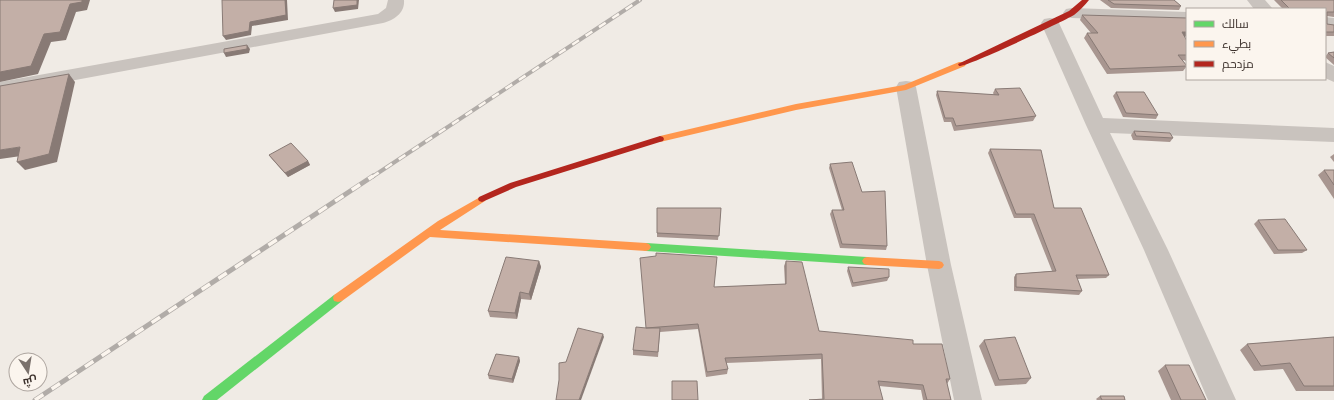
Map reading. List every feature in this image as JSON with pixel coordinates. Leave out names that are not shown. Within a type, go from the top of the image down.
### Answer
[{"type":"street","points":[[0,88],[383,18],[393,12],[396,6],[396,0]]},
{"type":"street","points":[[208,400],[272,347],[356,283],[456,213],[488,195],[513,185],[672,136],[796,107],[906,87],[991,52],[1072,13],[1086,0]]},
{"type":"street","points":[[1255,0],[1263,8]]},
{"type":"street","points":[[1072,13],[1186,17]]},
{"type":"street","points":[[1050,23],[1096,125],[1156,250],[1222,400]]},
{"type":"street","points":[[1326,69],[1334,76]]},
{"type":"street","points":[[906,87],[939,265],[968,400]]},
{"type":"street","points":[[1096,125],[1334,135]]},
{"type":"street","points":[[428,233],[939,265]]},
{"type":"building","points":[[0,0],[82,0],[82,2],[70,4],[60,32],[44,34],[31,66],[0,72]]},
{"type":"building","points":[[222,0],[285,0],[286,15],[250,22],[249,31],[223,36]]},
{"type":"building","points":[[334,0],[357,0],[357,5],[333,8]]},
{"type":"building","points":[[1108,0],[1174,0],[1181,6],[1114,4]]},
{"type":"building","points":[[1281,0],[1334,0],[1334,12],[1327,12],[1327,24],[1334,25],[1334,32],[1326,32],[1326,8],[1289,8]]},
{"type":"building","points":[[1082,15],[1186,18],[1186,32],[1182,32],[1186,39],[1186,55],[1178,55],[1186,66],[1110,69],[1087,33],[1098,33]]},
{"type":"building","points":[[247,45],[247,49],[224,53],[224,49]]},
{"type":"building","points":[[1334,52],[1334,58],[1328,53]]},
{"type":"building","points":[[69,74],[49,154],[17,162],[20,147],[0,150],[0,86]]},
{"type":"building","points":[[1020,88],[1036,116],[956,126],[953,118],[945,118],[937,91],[999,95],[995,89]]},
{"type":"building","points":[[1116,92],[1144,92],[1158,115],[1126,113]]},
{"type":"building","points":[[1134,131],[1170,133],[1173,138],[1136,136]]},
{"type":"building","points":[[291,143],[308,161],[285,173],[269,155]]},
{"type":"building","points":[[990,149],[1041,150],[1054,208],[1081,208],[1109,275],[1076,275],[1082,291],[1016,287],[1016,274],[1056,271],[1034,214],[1016,214]]},
{"type":"building","points":[[852,162],[862,192],[885,191],[887,246],[842,244],[832,210],[844,210],[830,164]]},
{"type":"building","points":[[1324,170],[1334,170],[1334,185]]},
{"type":"building","points":[[657,208],[721,208],[719,236],[657,233]]},
{"type":"building","points":[[1285,219],[1307,250],[1278,250],[1258,220]]},
{"type":"building","points":[[656,253],[717,257],[714,287],[786,284],[786,261],[802,262],[819,331],[913,340],[913,344],[942,344],[950,379],[946,379],[951,400],[927,400],[923,385],[878,381],[883,400],[809,400],[824,399],[822,354],[725,358],[728,369],[707,372],[698,324],[646,328],[640,258],[656,256]]},
{"type":"building","points":[[506,257],[539,261],[529,294],[520,292],[515,313],[488,311]]},
{"type":"building","points":[[848,267],[889,269],[889,277],[853,283]]},
{"type":"building","points":[[636,327],[660,328],[658,352],[633,350]]},
{"type":"building","points":[[578,328],[603,334],[579,400],[556,400],[559,380],[559,363],[566,362]]},
{"type":"building","points":[[1015,337],[1031,378],[999,380],[984,340]]},
{"type":"building","points":[[1334,337],[1334,386],[1304,386],[1290,363],[1261,366],[1247,344]]},
{"type":"building","points":[[496,354],[519,357],[512,379],[488,375]]},
{"type":"building","points":[[1165,365],[1189,365],[1206,400],[1181,400]]},
{"type":"building","points":[[672,381],[697,381],[698,400],[672,400]]},
{"type":"building","points":[[1100,396],[1124,396],[1125,400],[1102,400]]},
{"type":"railway","points":[[372,177],[640,0]]},
{"type":"railway","points":[[35,400],[373,176]]},
{"type":"traffic: fast","points":[[646,247],[867,261]]},
{"type":"traffic: fast","points":[[208,400],[338,298]]},
{"type":"traffic: slow","points":[[660,139],[796,107],[906,87],[962,64]]},
{"type":"traffic: slow","points":[[338,298],[441,224],[482,199]]},
{"type":"traffic: slow","points":[[428,233],[646,247]]},
{"type":"traffic: slow","points":[[867,261],[939,265]]},
{"type":"traffic: jam","points":[[962,64],[991,52],[1072,13],[1086,0]]},
{"type":"traffic: jam","points":[[482,199],[513,185],[660,139]]}]
